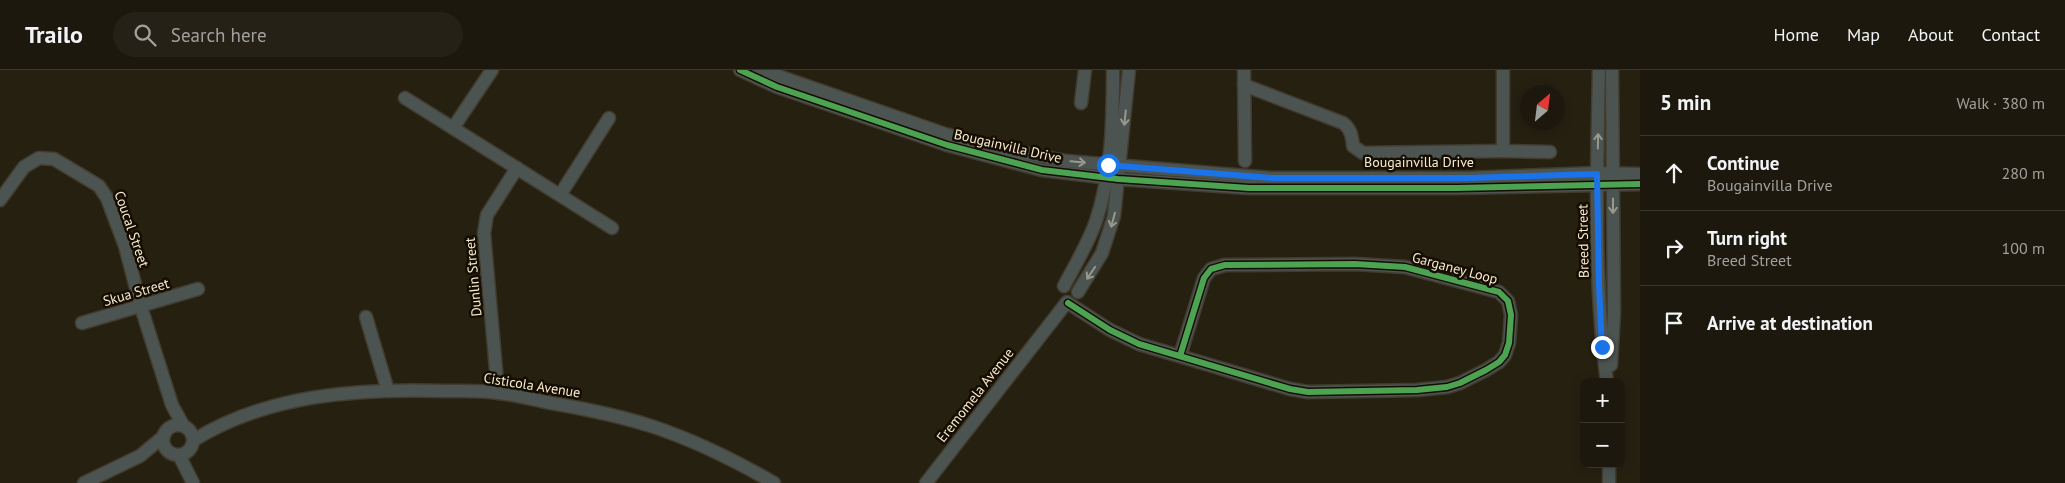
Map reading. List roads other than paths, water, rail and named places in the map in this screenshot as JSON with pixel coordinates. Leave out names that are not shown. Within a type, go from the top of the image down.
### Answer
[{"type":"street","points":[[453,128],[492,70]]},
{"type":"street","name":"Bougainvilla Drive","points":[[740,70],[769,84],[799,90],[1042,170],[1113,172],[1249,188],[1326,189],[1612,179]]},
{"type":"street","name":"Bougainvilla Drive","points":[[761,70],[799,90]]},
{"type":"street","points":[[1081,104],[1085,70]]},
{"type":"street","name":"Eremomela Avenue","points":[[926,483],[1102,253],[1114,216],[1113,70]]},
{"type":"street","name":"Eremomela Avenue","points":[[1069,295],[1113,172],[1130,70]]},
{"type":"street","points":[[1244,70],[1245,161]]},
{"type":"street","points":[[1502,151],[1503,70]]},
{"type":"street","name":"Breed Street","points":[[1599,70],[1597,179],[1600,303],[1602,347],[1608,378]]},
{"type":"street","name":"Breed Street","points":[[1609,378],[1614,313],[1612,70]]},
{"type":"street","points":[[1244,85],[1343,123],[1349,127],[1353,146],[1363,153],[1550,152]]},
{"type":"street","points":[[405,98],[612,228]]},
{"type":"street","points":[[560,195],[609,118]]},
{"type":"street","name":"Coucal Street","points":[[0,200],[24,167],[39,158],[54,159],[94,182],[107,198],[125,246],[141,306],[172,405],[185,427],[192,444]]},
{"type":"street","name":"Dunlin Street","points":[[498,393],[484,233],[487,215],[517,168]]},
{"type":"street","points":[[1612,179],[1640,174]]},
{"type":"street","points":[[1612,179],[1640,184]]},
{"type":"street","points":[[1091,231],[1107,238]]},
{"type":"street","name":"Garganey Loop","points":[[1069,295],[1091,316],[1126,339],[1180,356],[1300,391],[1436,389],[1460,383],[1499,362],[1508,351],[1511,315],[1508,301],[1500,292],[1404,267],[1355,264],[1225,265],[1211,269],[1204,278],[1180,356]]},
{"type":"street","name":"Skua Street","points":[[82,323],[198,288]]},
{"type":"street","points":[[366,317],[388,391]]},
{"type":"street","name":"Cisticola Avenue","points":[[175,454],[216,426],[256,410],[304,399],[412,390],[498,393],[601,412],[646,425],[742,464],[774,483]]},
{"type":"street","name":"Coucal Street","points":[[166,432],[172,405]]},
{"type":"street","name":"Cisticola Avenue","points":[[166,432],[185,427],[216,426]]},
{"type":"street","points":[[166,432],[164,445],[175,454],[192,480]]},
{"type":"street","points":[[84,483],[140,456],[166,432]]},
{"type":"street","points":[[192,444],[192,480]]},
{"type":"street","points":[[140,456],[175,454]]},
{"type":"street","points":[[1609,468],[1609,483]]}]
